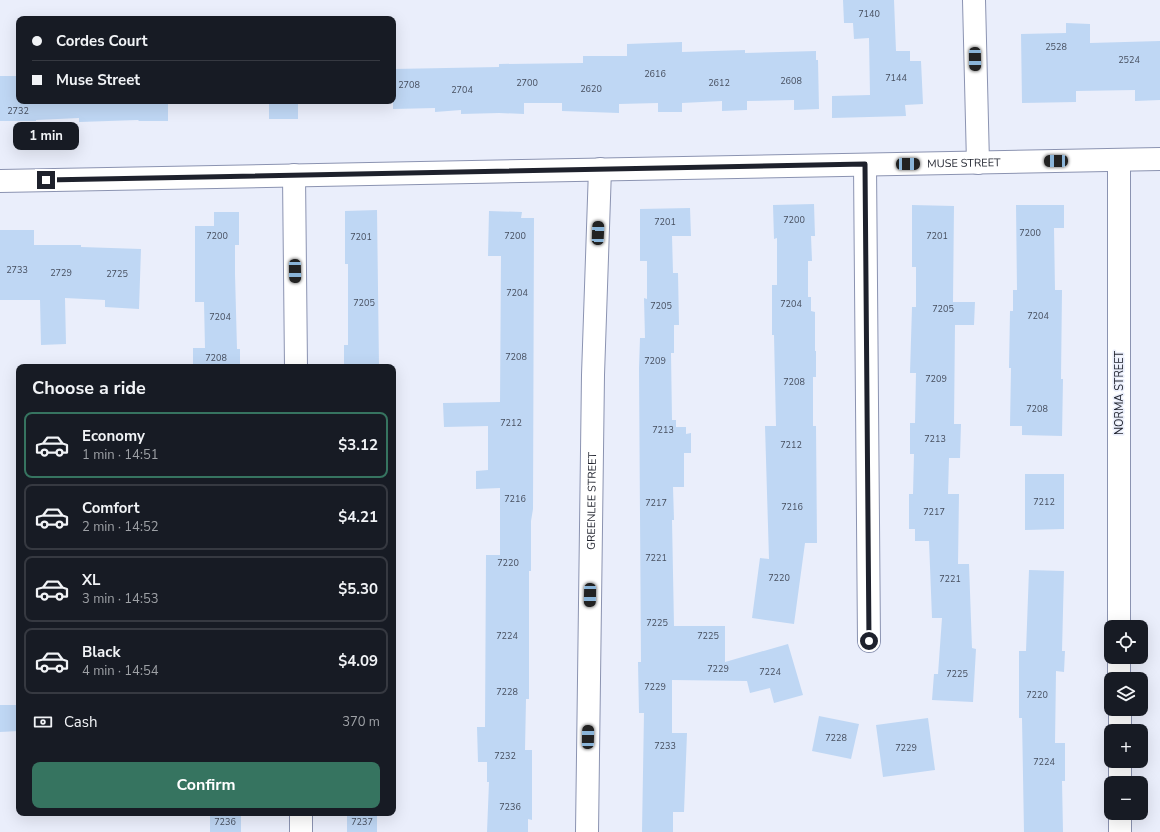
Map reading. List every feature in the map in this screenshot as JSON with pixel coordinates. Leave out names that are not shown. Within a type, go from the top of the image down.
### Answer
[{"type":"street","points":[[974,0],[978,163]]},
{"type":"street","name":"MUSE STREET","points":[[0,181],[1160,159]]},
{"type":"street","name":"NORMA STREET","points":[[1119,160],[1119,620]]},
{"type":"street","points":[[865,164],[869,641]]},
{"type":"street","name":"GREENLEE STREET","points":[[587,832],[593,375],[600,170]]},
{"type":"street","points":[[294,175],[296,364]]},
{"type":"street","points":[[301,816],[301,832]]},
{"type":"street","points":[[1120,820],[1120,832]]},
{"type":"building","points":[[843,0],[894,0],[896,51],[910,51],[910,61],[921,61],[923,104],[905,105],[906,116],[832,118],[832,96],[870,95],[869,38],[854,39],[853,23],[844,23]]},
{"type":"building","points":[[1066,23],[1090,24],[1090,43],[1160,41],[1160,100],[1135,101],[1135,90],[1076,91],[1076,102],[1022,103],[1021,34],[1066,33]]},
{"type":"building","points":[[682,42],[682,52],[745,50],[745,53],[816,51],[816,60],[818,60],[819,109],[794,110],[794,100],[747,101],[747,110],[722,111],[722,101],[682,103],[682,112],[658,112],[658,103],[619,104],[619,113],[562,111],[562,103],[524,103],[524,114],[461,114],[461,110],[435,112],[435,108],[393,109],[393,104],[396,104],[396,69],[499,67],[499,64],[583,63],[583,56],[627,56],[627,44]]},
{"type":"building","points":[[0,76],[16,76],[16,104],[168,104],[168,121],[138,120],[79,122],[79,118],[36,121],[0,121]]},
{"type":"building","points":[[269,104],[298,104],[298,119],[269,119]]},
{"type":"building","points":[[814,204],[815,236],[811,236],[812,261],[808,261],[808,297],[811,297],[811,311],[815,312],[816,377],[813,377],[813,426],[816,426],[817,543],[805,543],[794,624],[752,618],[760,558],[769,559],[765,426],[776,426],[774,335],[772,335],[772,285],[777,285],[777,238],[774,239],[773,205]]},
{"type":"building","points":[[912,205],[954,206],[953,302],[975,302],[974,325],[955,325],[954,424],[961,424],[960,458],[949,458],[948,494],[959,494],[958,564],[969,564],[972,648],[976,649],[973,702],[932,700],[934,674],[938,674],[942,618],[932,618],[929,541],[915,541],[915,529],[909,529],[909,494],[913,494],[914,454],[910,454],[910,423],[915,423],[916,373],[910,373],[912,307],[916,307],[916,267],[912,267]]},
{"type":"building","points":[[1016,205],[1064,205],[1064,228],[1054,228],[1055,290],[1062,290],[1062,436],[1022,435],[1022,426],[1010,426],[1010,311],[1013,311],[1013,290],[1017,290]]},
{"type":"building","points":[[690,208],[691,236],[672,236],[673,273],[678,273],[679,325],[674,325],[674,353],[671,353],[672,420],[676,420],[676,427],[686,427],[686,434],[691,433],[691,453],[684,453],[684,487],[673,487],[674,520],[672,520],[674,626],[725,626],[725,662],[788,644],[803,695],[774,703],[770,688],[750,693],[747,681],[672,680],[672,733],[687,733],[684,812],[673,812],[673,832],[642,832],[644,713],[639,713],[638,662],[641,662],[639,368],[640,338],[645,338],[644,298],[647,299],[647,261],[640,261],[640,209]]},
{"type":"building","points":[[377,210],[379,364],[344,364],[344,345],[348,345],[348,264],[345,264],[345,211]]},
{"type":"building","points":[[489,211],[522,212],[521,218],[534,218],[533,509],[531,521],[531,571],[529,571],[529,699],[526,699],[525,750],[532,750],[532,820],[528,819],[528,832],[487,832],[489,782],[487,782],[487,762],[478,762],[477,727],[485,727],[486,555],[500,555],[500,488],[476,489],[476,471],[488,470],[488,426],[444,427],[443,403],[500,402],[501,256],[488,256]]},
{"type":"building","points":[[214,212],[239,212],[239,245],[235,245],[235,274],[237,349],[240,349],[240,364],[193,364],[193,348],[205,348],[204,302],[195,302],[195,226],[214,226]]},
{"type":"building","points":[[0,230],[34,230],[34,245],[81,245],[81,247],[141,249],[139,309],[105,307],[105,300],[65,298],[66,344],[41,345],[40,300],[0,300]]},
{"type":"building","points":[[1025,474],[1064,474],[1064,529],[1025,530]]},
{"type":"building","points":[[1029,570],[1064,571],[1062,651],[1065,651],[1064,672],[1056,671],[1055,743],[1065,743],[1065,781],[1062,781],[1063,832],[1024,832],[1022,718],[1019,718],[1019,651],[1026,651]]},
{"type":"building","points":[[0,705],[16,705],[16,731],[0,732]]},
{"type":"building","points":[[819,716],[859,724],[851,759],[812,751]]},
{"type":"building","points":[[928,718],[935,770],[883,777],[876,725]]},
{"type":"building","points":[[210,816],[241,816],[241,832],[210,832]]},
{"type":"building","points":[[347,816],[377,816],[377,832],[347,832]]},
{"type":"route","points":[[46,180],[865,164],[869,641]]}]
